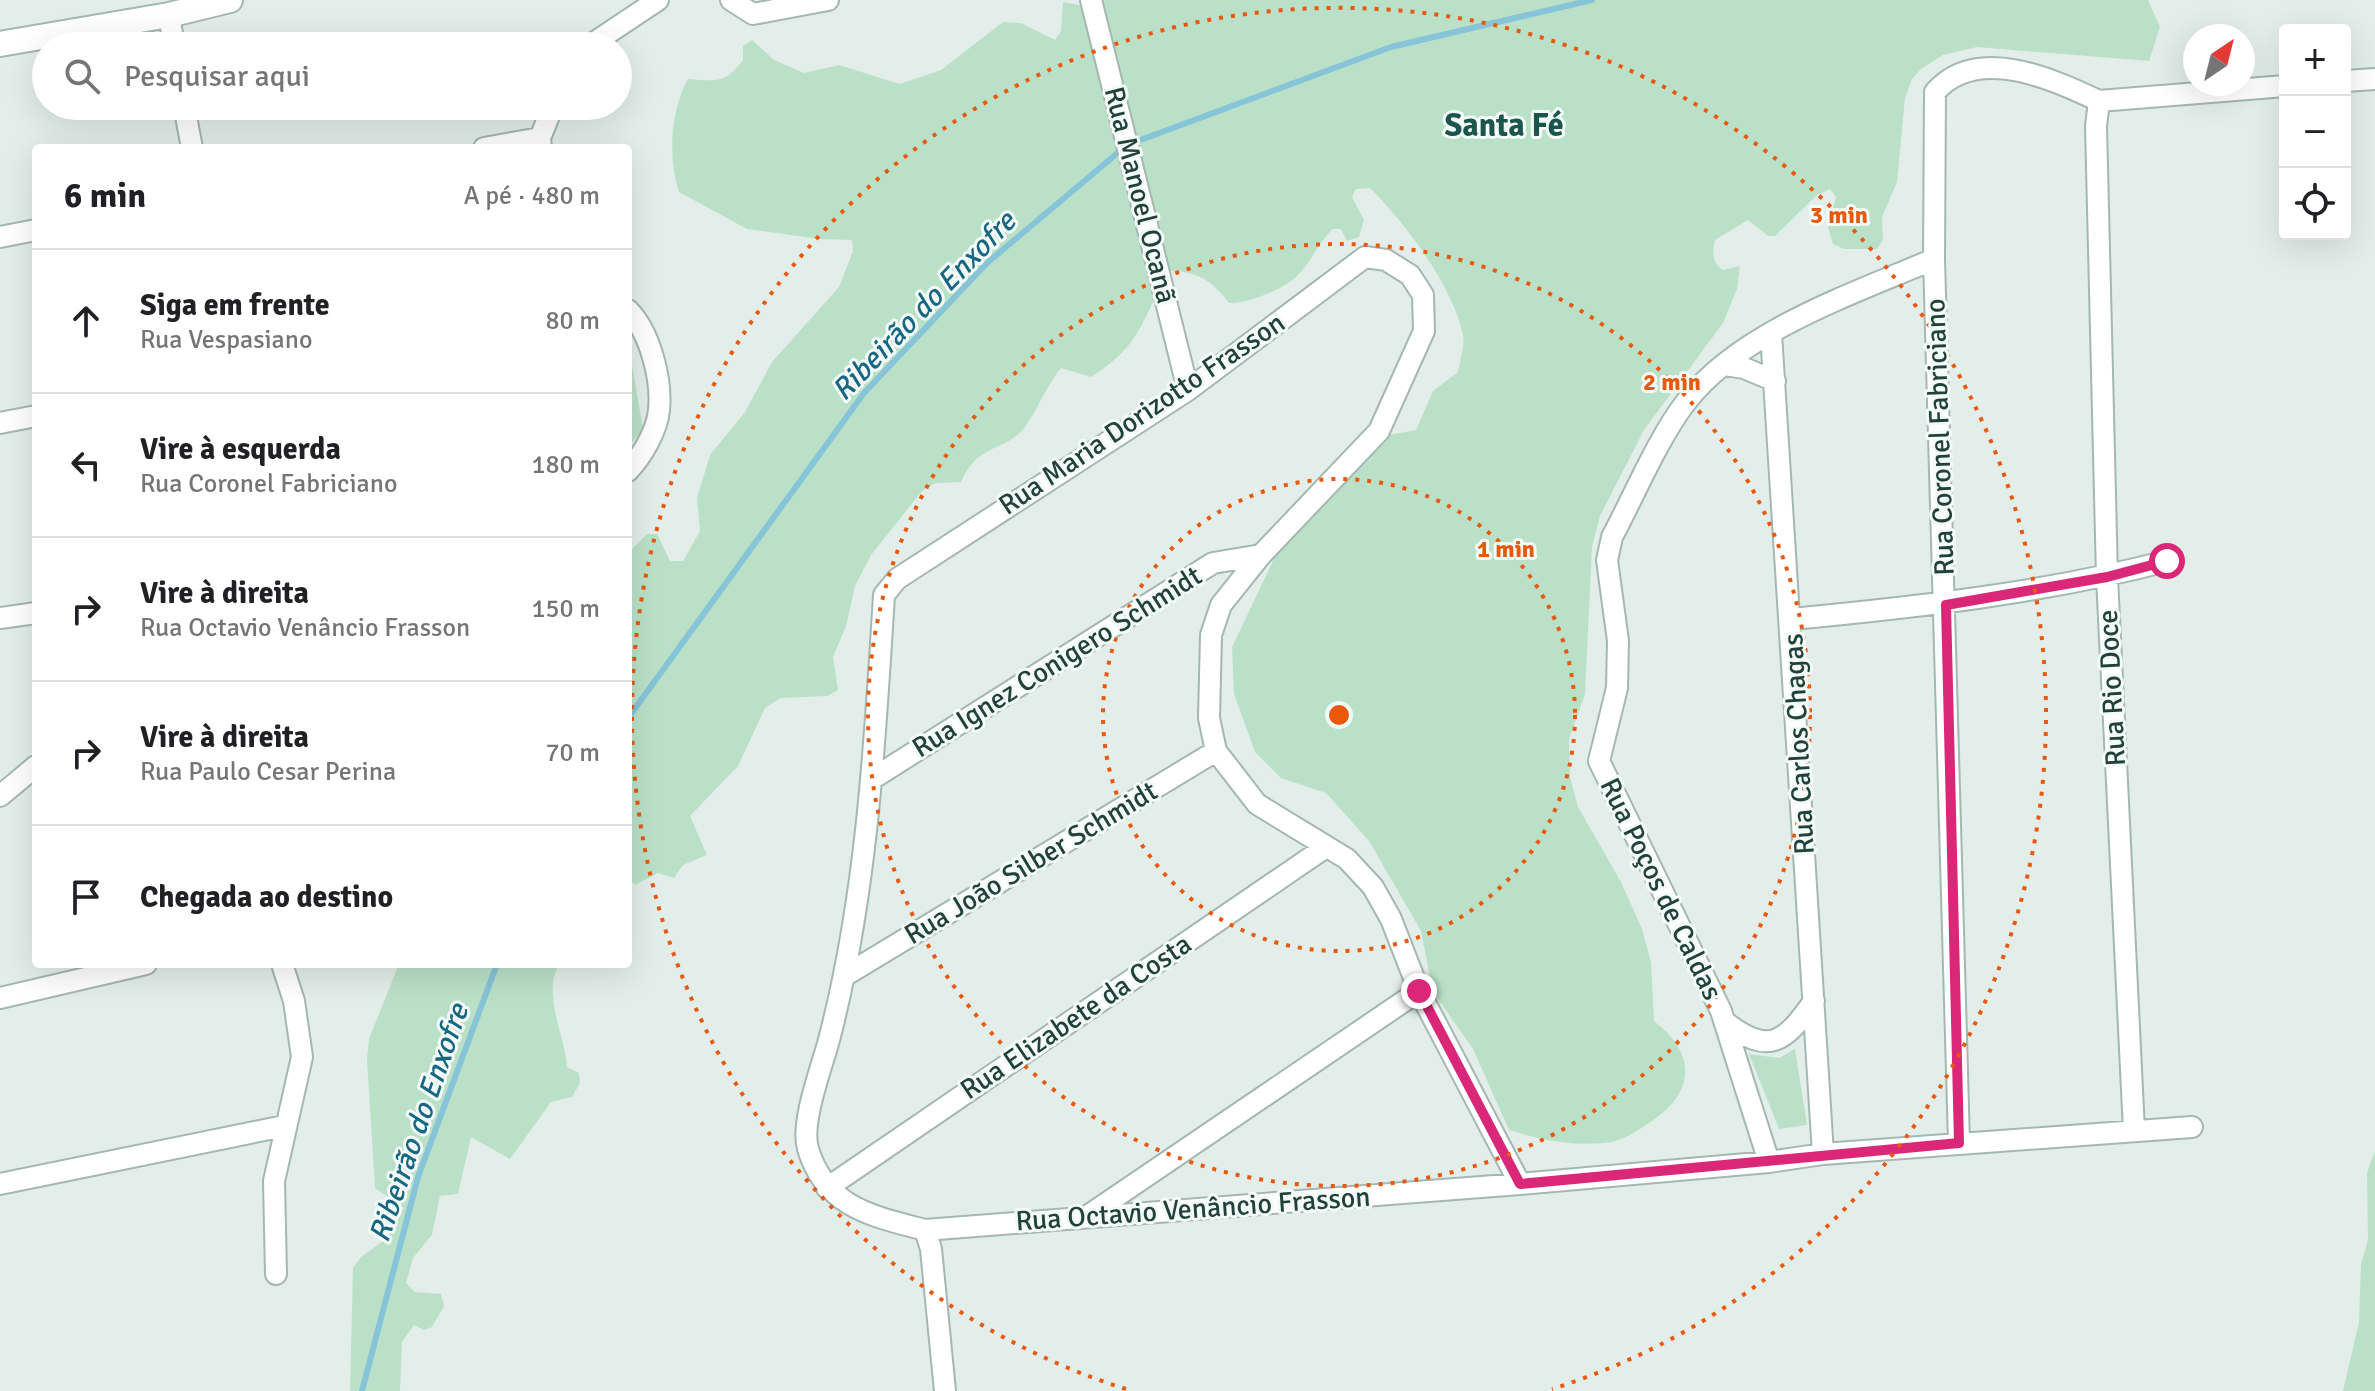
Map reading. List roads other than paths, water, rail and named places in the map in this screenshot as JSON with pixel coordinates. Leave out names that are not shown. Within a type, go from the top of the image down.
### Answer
[{"type":"street","points":[[70,32],[169,15],[230,0]]},
{"type":"street","points":[[610,32],[658,0]]},
{"type":"street","points":[[731,0],[753,14],[828,0]]},
{"type":"street","name":"Rua Manoel Ocanã","points":[[1091,0],[1188,390]]},
{"type":"street","points":[[169,15],[172,32]]},
{"type":"street","points":[[0,44],[32,39]]},
{"type":"street","points":[[1934,259],[1935,92],[1946,79],[1971,69],[2013,69],[2062,84],[2099,101],[2279,86]]},
{"type":"street","points":[[2351,81],[2375,79]]},
{"type":"street","name":"Rua Rio Doce","points":[[2099,101],[2096,126],[2107,577],[2134,1131]]},
{"type":"street","points":[[187,120],[191,144]]},
{"type":"street","points":[[540,143],[548,120]]},
{"type":"street","points":[[0,237],[32,231]]},
{"type":"street","name":"Rua Maria Dorizotto Frasson","points":[[897,579],[1188,390],[1365,257],[1386,260],[1410,275],[1423,295],[1424,331],[1379,431],[1261,555]]},
{"type":"street","name":"Rua Poços de Caldas","points":[[1769,1162],[1724,1021],[1599,761],[1617,688],[1618,641],[1607,560],[1612,537],[1684,404],[1705,380],[1771,333],[1934,259]]},
{"type":"street","name":"Rua Coronel Fabriciano","points":[[1934,259],[1959,1143]]},
{"type":"street","points":[[632,316],[648,340],[659,410],[652,434],[632,465]]},
{"type":"street","name":"Rua Carlos Chagas","points":[[1771,333],[1792,619],[1823,1154]]},
{"type":"street","points":[[1725,365],[1744,368],[1775,381]]},
{"type":"street","points":[[0,423],[32,417]]},
{"type":"street","points":[[1261,555],[1221,605],[1214,621],[1208,674],[1209,718],[1216,751],[1257,804],[1347,859],[1373,887],[1391,919],[1419,991],[1520,1184]]},
{"type":"street","name":"Rua Ignez Conigero Schmidt","points":[[872,779],[1213,563],[1261,555]]},
{"type":"street","points":[[1792,619],[1946,605],[2107,577],[2167,561]]},
{"type":"street","name":"Rua Octavio Venâncio Frasson","points":[[897,579],[884,595],[872,779],[846,975],[809,1116],[807,1145],[827,1188],[863,1214],[925,1230],[1520,1184],[1769,1162],[1823,1154],[2192,1127]]},
{"type":"street","points":[[0,618],[32,614]]},
{"type":"street","name":"Rua João Silber Schmidt","points":[[846,975],[1216,751]]},
{"type":"street","points":[[0,796],[32,769]]},
{"type":"street","name":"Rua Elizabete da Costa","points":[[827,1188],[1326,847]]},
{"type":"street","points":[[0,998],[129,968]]},
{"type":"street","points":[[276,1274],[274,1181],[302,1057],[294,1001],[283,968]]},
{"type":"street","points":[[1086,1218],[1419,991]]},
{"type":"street","points":[[1724,1021],[1745,1037],[1765,1042],[1780,1040],[1794,1029],[1814,1001]]},
{"type":"street","points":[[0,1184],[284,1126]]},
{"type":"street","points":[[925,1230],[931,1249],[945,1391]]},
{"type":"waterway","name":"Ribeirão do Enxofre","points":[[632,712],[864,393],[987,263],[1127,145],[1391,47],[1592,0]]},
{"type":"waterway","name":"Ribeirão do Enxofre","points":[[362,1391],[418,1177],[496,968]]},
{"type":"district","name":"Santa Fé","points":[[1504,125]]}]
